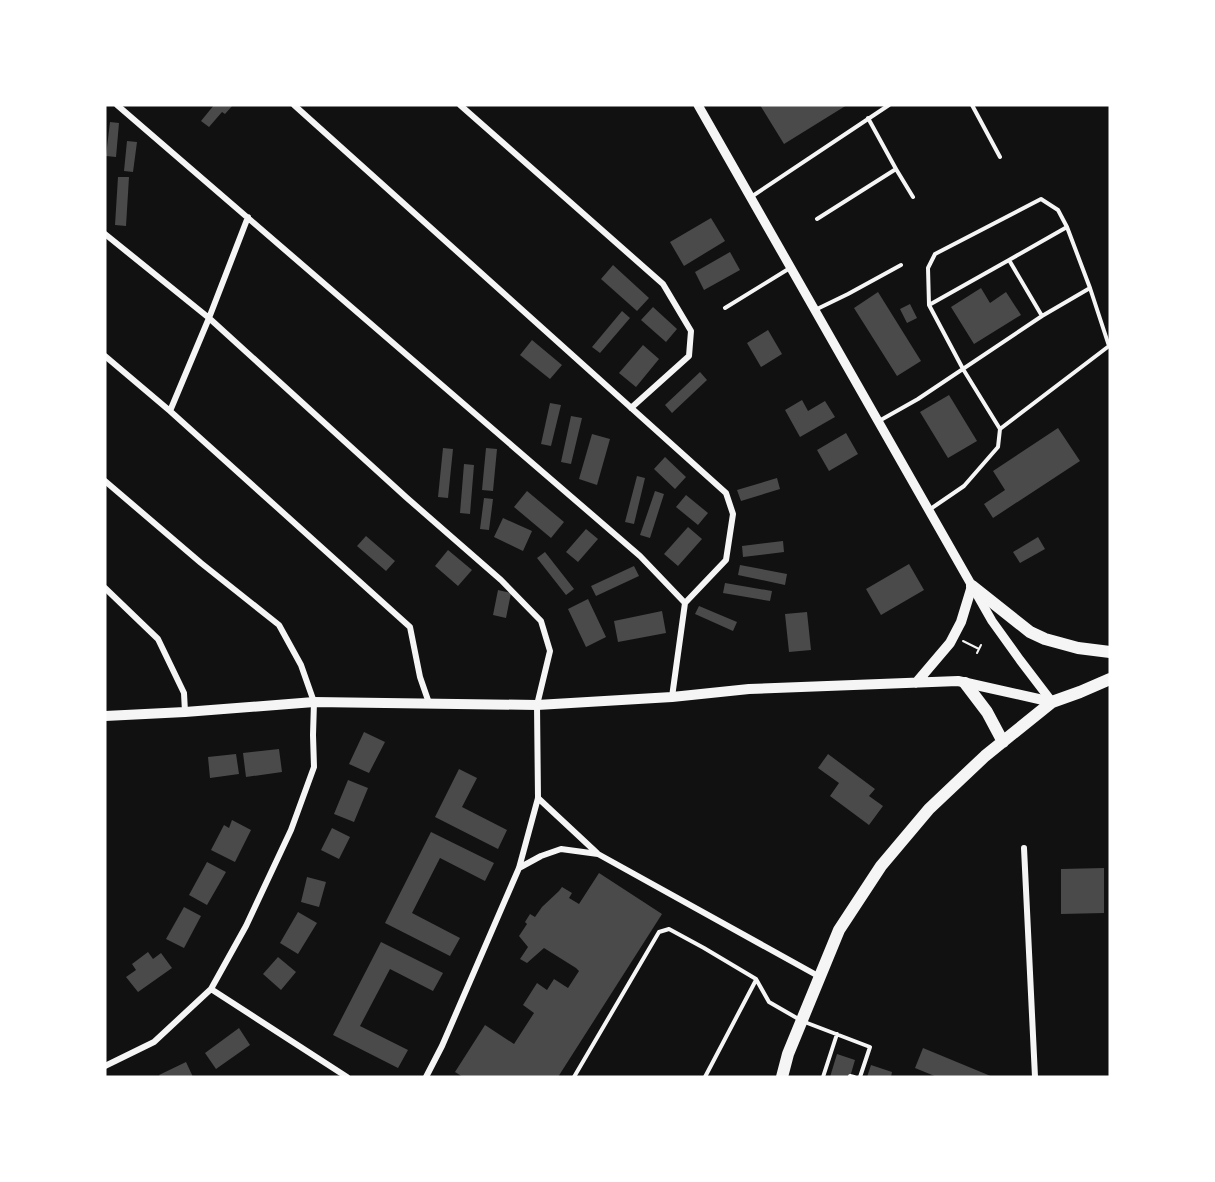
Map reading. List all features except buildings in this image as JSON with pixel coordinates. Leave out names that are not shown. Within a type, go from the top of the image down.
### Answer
[{"type":"main road","points":[[916,683],[950,643],[961,622],[972,586],[1030,632],[1045,639],[1078,648],[1110,652]]},
{"type":"main road","points":[[782,1077],[788,1054],[839,930],[881,866],[929,808],[1003,742],[1052,702],[1110,679]]},
{"type":"main road","points":[[105,716],[314,702],[537,705],[672,697],[749,689],[958,681],[1052,702]]},
{"type":"main road","points":[[965,683],[987,712],[1003,742]]},
{"type":"street","points":[[117,105],[640,556],[686,603]]},
{"type":"street","points":[[294,105],[726,493],[733,514],[726,560],[686,603],[672,697]]},
{"type":"street","points":[[460,105],[663,284],[692,331],[689,356],[631,408]]},
{"type":"street","points":[[698,105],[992,621],[1052,702]]},
{"type":"street","points":[[170,411],[248,217]]},
{"type":"street","points":[[105,234],[209,318],[501,580],[541,621],[550,651],[537,705],[538,798],[519,868],[442,1046],[426,1077]]},
{"type":"street","points":[[105,356],[170,411],[410,627],[420,677],[429,703]]},
{"type":"street","points":[[105,481],[201,563],[279,625],[301,665],[314,702],[314,766],[291,830],[246,926],[212,989],[154,1042],[105,1066]]},
{"type":"street","points":[[105,588],[158,639],[184,693],[185,712]]},
{"type":"street","points":[[538,798],[598,855],[820,978]]},
{"type":"street","points":[[1024,848],[1035,1077]]},
{"type":"street","points":[[519,868],[541,856],[561,849],[598,855]]},
{"type":"street","points":[[212,989],[347,1077]]},
{"type":"lane","points":[[750,198],[889,105]]},
{"type":"lane","points":[[972,105],[999,158]]},
{"type":"lane","points":[[868,118],[913,197]]},
{"type":"lane","points":[[817,219],[896,169]]},
{"type":"lane","points":[[929,511],[964,486],[998,447],[1000,429],[963,369],[929,305],[928,268],[935,254],[1041,199],[1058,210],[1067,227],[1109,346],[1000,429]]},
{"type":"lane","points":[[929,305],[1067,227]]},
{"type":"lane","points":[[1009,260],[1042,316]]},
{"type":"lane","points":[[814,310],[902,265]]},
{"type":"lane","points":[[725,308],[790,268]]},
{"type":"lane","points":[[878,422],[918,399],[1042,316],[1090,288]]},
{"type":"lane","points":[[574,1077],[659,932],[669,929],[756,979],[769,1002],[802,1021],[870,1047],[860,1077]]},
{"type":"lane","points":[[705,1077],[756,979]]},
{"type":"lane","points":[[823,1077],[837,1034]]},
{"type":"lane","points":[[825,1069],[832,1071]]},
{"type":"path","points":[[961,640],[978,651],[981,645]]}]
